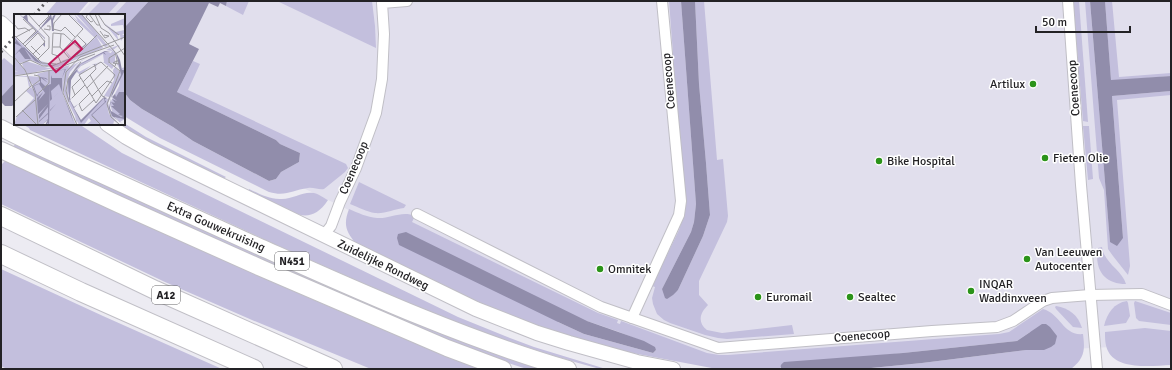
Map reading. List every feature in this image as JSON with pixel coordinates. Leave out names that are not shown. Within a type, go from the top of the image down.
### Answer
[{"type":"highway","name":"A12","points":[[1,216],[148,286],[333,369]]},
{"type":"highway","points":[[1,254],[130,314],[254,369]]},
{"type":"main road","points":[[1,23],[14,35]]},
{"type":"main road","points":[[1,37],[14,49]]},
{"type":"main road","name":"Zuidelijke Rondweg","points":[[108,125],[149,150],[447,296],[537,333],[599,352],[637,362],[673,369]]},
{"type":"main road","name":"Extra Gouwekruising","points":[[1,128],[194,218],[398,307],[490,344],[568,369]]},
{"type":"main road","name":"Extra Gouwekruising","points":[[4,151],[124,207],[261,268],[447,348],[503,369]]},
{"type":"street","name":"Coenecoop","points":[[323,236],[331,226],[340,202],[356,168],[376,113],[382,79],[384,34],[381,2],[408,1]]},
{"type":"street","name":"Coenecoop","points":[[632,318],[678,216],[681,201],[662,1]]},
{"type":"street","name":"Coenecoop","points":[[1068,1],[1097,369]]},
{"type":"street","name":"Coenecoop","points":[[417,214],[601,307],[718,348],[997,327],[1013,321],[1043,301],[1052,298],[1090,295],[1142,294],[1171,305]]},
{"type":"shaded area","points":[[57,1],[89,1],[78,14],[46,14]]},
{"type":"shaded area","points":[[92,1],[1171,1],[1171,344],[732,366],[604,329],[398,234],[215,145],[125,79],[125,14],[80,14]]},
{"type":"shaded area","points":[[101,1],[120,1],[108,14],[88,14]]},
{"type":"shaded area","points":[[127,1],[149,1],[125,27],[125,14],[115,14]]},
{"type":"shaded area","points":[[149,1],[227,1],[226,6],[220,3],[218,7],[209,3],[189,44],[199,49],[177,92],[300,153],[299,162],[281,172],[276,179],[269,181],[193,141],[130,100],[125,93],[125,27]]},
{"type":"shaded area","points":[[227,1],[249,1],[243,15],[226,6]]},
{"type":"shaded area","points":[[277,1],[372,1],[376,48]]},
{"type":"shaded area","points":[[669,1],[681,1],[696,204],[691,232],[662,289],[668,297],[678,290],[703,236],[710,215],[699,84],[695,1],[704,1],[717,160],[723,159],[728,216],[727,222],[699,281],[699,295],[708,305],[703,311],[701,321],[707,330],[722,333],[792,325],[794,334],[727,339],[718,338],[705,335],[664,320],[657,314],[653,304],[652,298],[655,287],[652,286],[679,230],[683,217],[684,197]]},
{"type":"shaded area","points":[[681,1],[695,1],[699,84],[710,215],[703,236],[678,290],[667,299],[665,298],[662,289],[691,232],[696,204]]},
{"type":"shaded area","points":[[1073,1],[1079,1],[1088,122],[1083,121]]},
{"type":"shaded area","points":[[1085,1],[1090,1],[1110,242],[1123,238],[1112,96],[1171,91],[1171,95],[1117,100],[1130,266],[1128,275],[1108,249],[1104,190],[1099,178]]},
{"type":"shaded area","points":[[1090,1],[1105,1],[1111,80],[1171,76],[1171,91],[1112,96],[1123,238],[1117,246],[1110,242]]},
{"type":"shaded area","points":[[1105,1],[1112,1],[1119,77],[1171,73],[1171,76],[1111,81]]},
{"type":"shaded area","points":[[4,58],[14,66],[14,83],[1,97],[1,61]]},
{"type":"shaded area","points":[[193,61],[200,64],[188,90],[344,163],[348,168],[324,189],[308,188],[280,194],[269,192],[160,138],[125,117],[125,93],[130,100],[142,109],[173,127],[193,141],[269,181],[276,179],[281,172],[299,162],[300,153],[177,92]]},
{"type":"shaded area","points":[[14,83],[14,105],[5,106],[1,102],[1,97]]},
{"type":"shaded area","points":[[125,124],[146,137],[226,177],[223,179],[157,148],[119,125],[125,125]]},
{"type":"shaded area","points":[[24,125],[80,125],[122,153],[458,317],[534,347],[606,369],[580,364],[541,352],[446,319],[318,264],[30,130]]},
{"type":"shaded area","points":[[1083,126],[1089,126],[1093,179],[1088,180]]},
{"type":"shaded area","points":[[16,143],[544,369],[527,369],[489,357],[360,304],[120,197],[13,147]]},
{"type":"shaded area","points":[[5,161],[307,297],[401,337],[483,369],[371,369],[252,320],[165,282],[1,204],[1,163],[2,164]]},
{"type":"shaded area","points":[[359,182],[406,205],[404,208],[375,213],[350,204]]},
{"type":"shaded area","points":[[249,189],[273,199],[286,199],[302,194],[314,193],[328,200],[317,212],[311,215],[298,215],[251,194],[248,192]]},
{"type":"shaded area","points":[[349,209],[366,216],[377,218],[401,214],[410,214],[415,216],[412,222],[598,313],[618,320],[617,323],[620,324],[621,321],[707,353],[728,355],[999,334],[1009,332],[1043,309],[1054,315],[1071,332],[1083,334],[1084,349],[1079,361],[1071,369],[861,369],[1026,350],[1044,350],[1030,332],[1017,341],[780,367],[781,369],[717,369],[627,352],[532,325],[441,287],[356,244],[346,228],[346,219]],"holes":[[[587,321],[635,338],[656,350],[653,353],[584,334],[558,322]]]},
{"type":"shaded area","points":[[406,232],[587,321],[644,341],[655,347],[656,350],[653,353],[584,334],[558,322],[399,245],[397,238],[398,234]]},
{"type":"shaded area","points":[[1102,247],[1106,258],[1121,275],[1126,284],[1112,281],[1102,274],[1099,269],[1097,256],[1098,248]]},
{"type":"shaded area","points":[[1,269],[222,369],[7,369],[1,366]]},
{"type":"shaded area","points":[[1127,301],[1130,316],[1126,323],[1104,326],[1112,309],[1118,304]]},
{"type":"shaded area","points":[[1135,301],[1171,313],[1171,325],[1139,321],[1136,318]]},
{"type":"shaded area","points":[[1056,306],[1069,310],[1078,319],[1082,328],[1073,327],[1056,309]]},
{"type":"shaded area","points":[[1042,324],[1046,324],[1050,327],[1057,336],[1055,344],[1044,350],[1026,350],[861,369],[781,369],[781,365],[784,362],[903,353],[1017,341]]},
{"type":"shaded area","points":[[1145,328],[1171,331],[1171,365],[1135,366],[1112,357],[1106,344],[1105,332]]},
{"type":"railway","points":[[35,14],[47,1]]},
{"type":"railway","points":[[1,52],[14,37]]},
{"type":"place","name":"Artilux","points":[[1033,84]]},
{"type":"place","name":"Fieten Olie","points":[[1045,158]]},
{"type":"place","name":"Bike Hospital","points":[[879,161]]},
{"type":"place","name":"Van Leeuwen Autocenter","points":[[1027,259]]},
{"type":"place","name":"Omnitek","points":[[600,269]]},
{"type":"place","name":"INQAR Waddinxveen","points":[[971,291]]},
{"type":"place","name":"Euromail","points":[[758,297]]},
{"type":"place","name":"Sealtec","points":[[850,297]]}]
